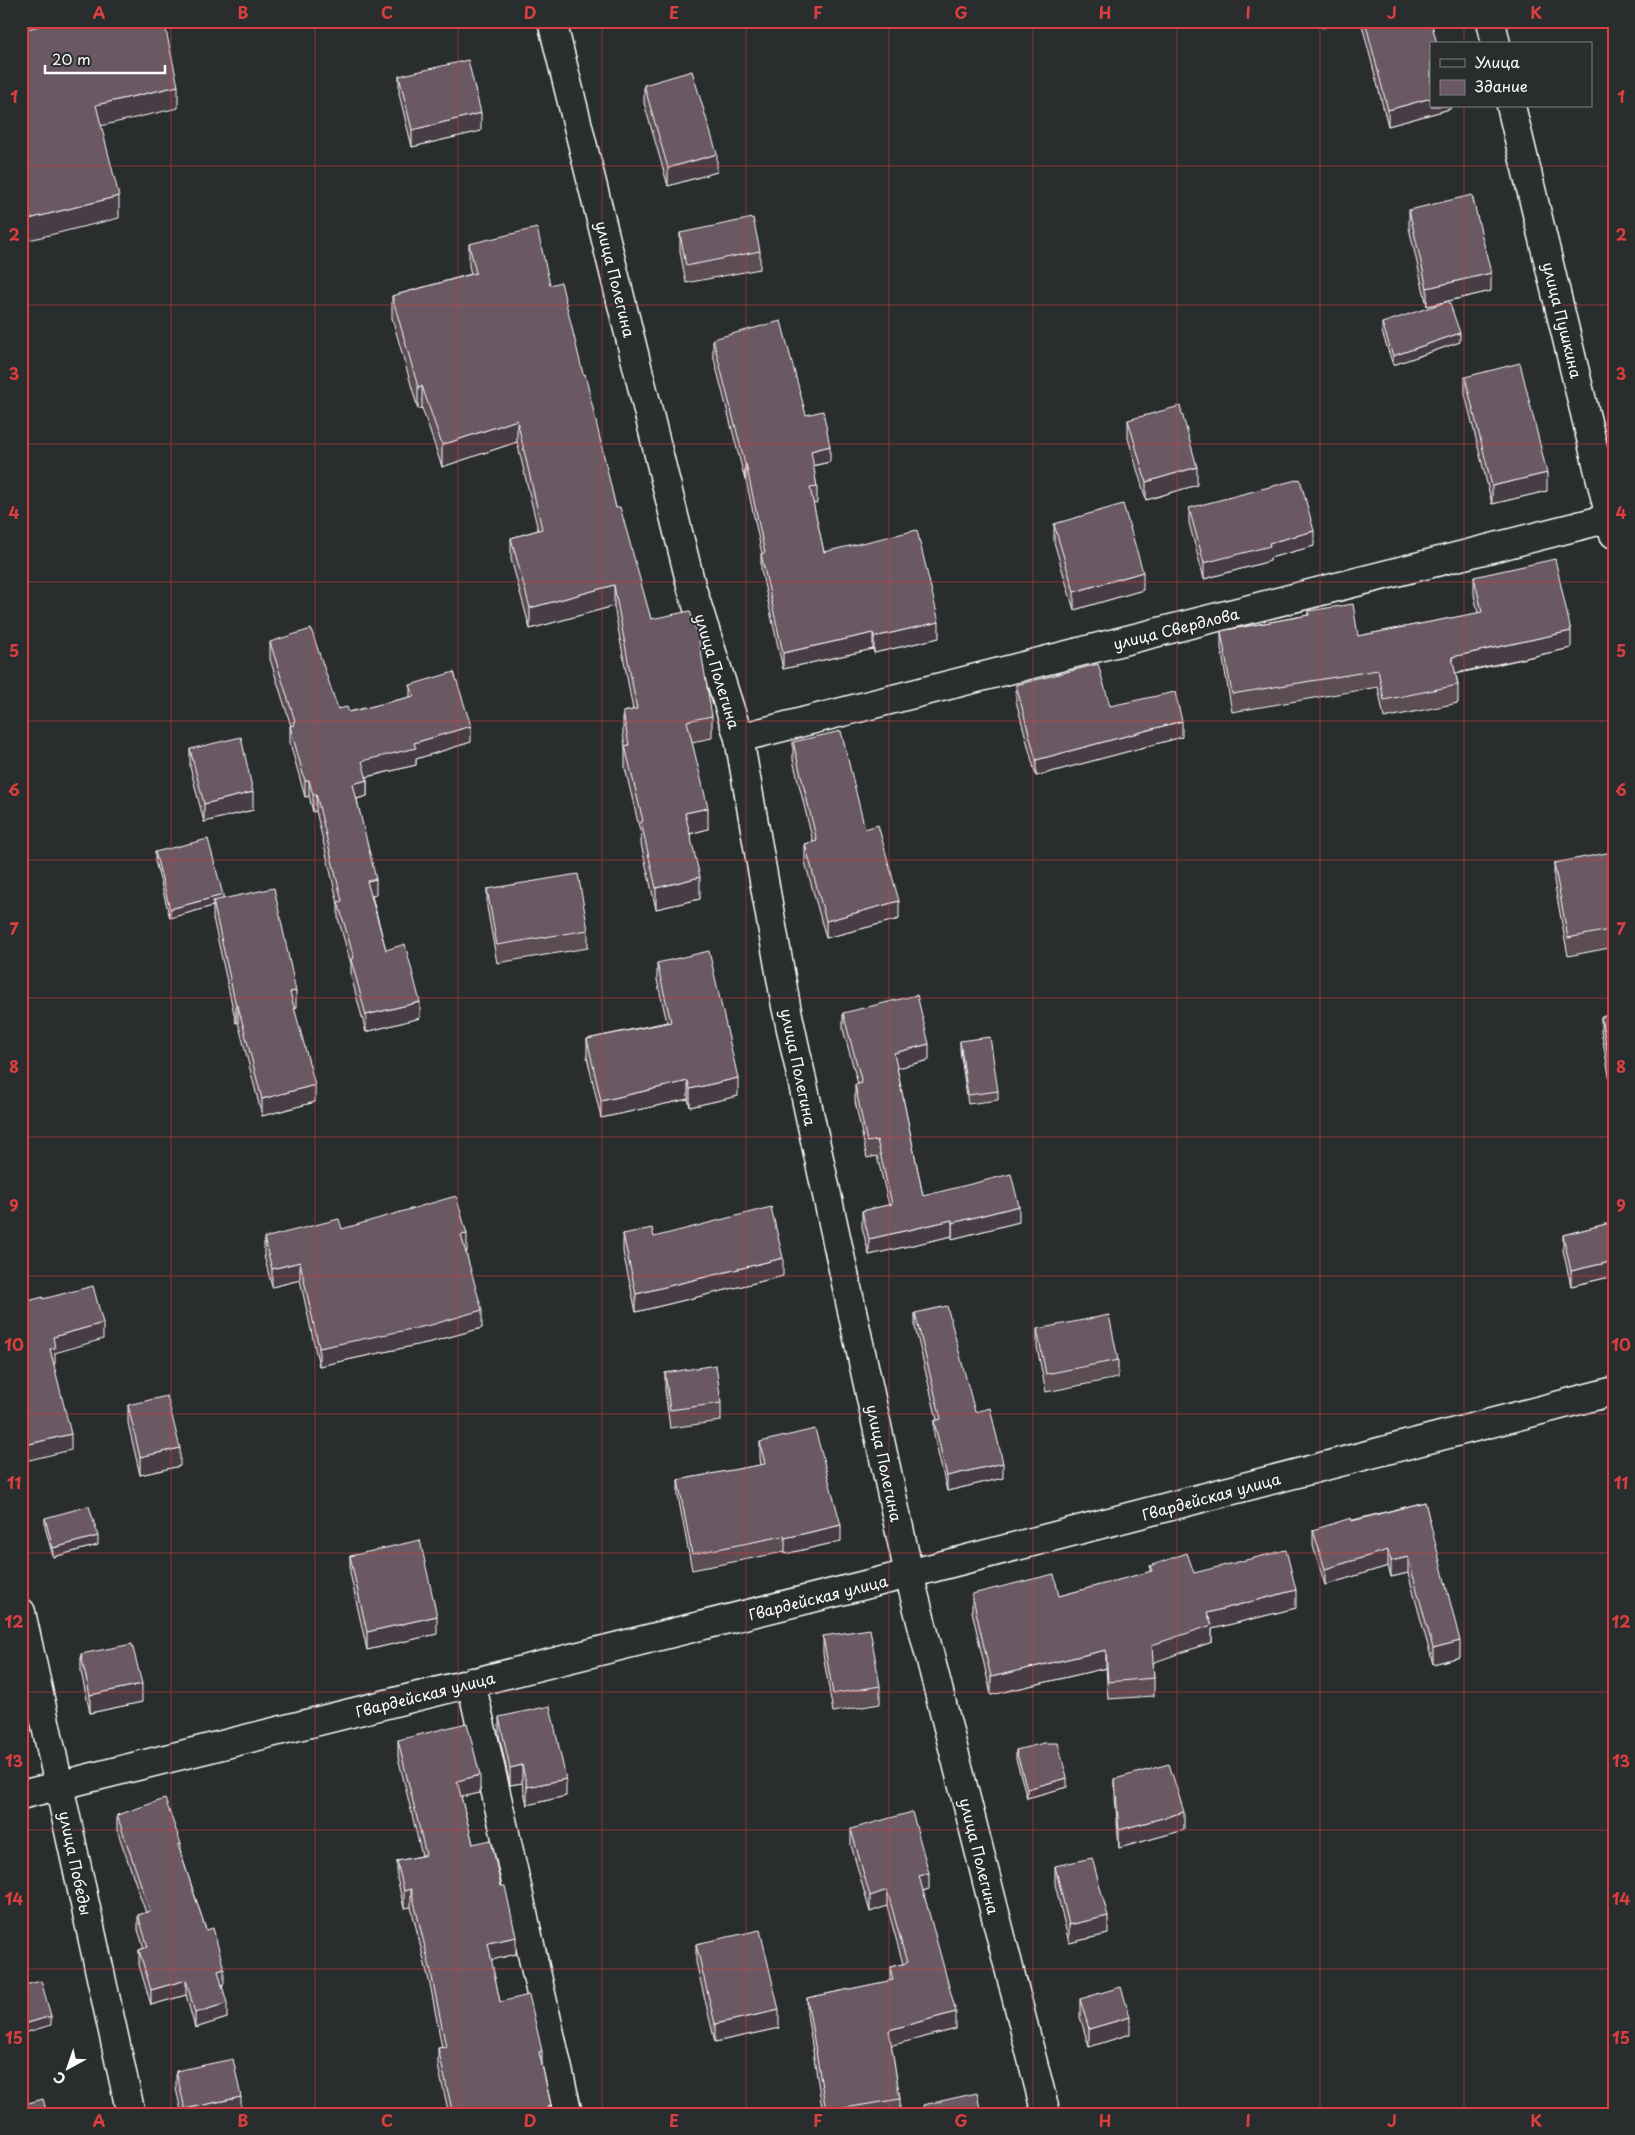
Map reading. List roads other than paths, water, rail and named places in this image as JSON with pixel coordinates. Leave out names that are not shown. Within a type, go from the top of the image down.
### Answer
[{"type":"street","name":"улица Полегина","points":[[552,21],[692,589],[738,738],[786,1006],[909,1574],[1046,2114]]},
{"type":"street","points":[[1491,21],[1496,42]]},
{"type":"street","name":"улица Пушкина","points":[[1511,108],[1613,523]]},
{"type":"street","name":"улица Свердлова","points":[[738,738],[1613,523]]},
{"type":"street","name":"Гвардейская улица","points":[[21,1795],[909,1574],[1614,1391]]},
{"type":"street","name":"улица Победы","points":[[21,1612],[131,2114]]},
{"type":"street","points":[[471,1682],[568,2114]]}]
